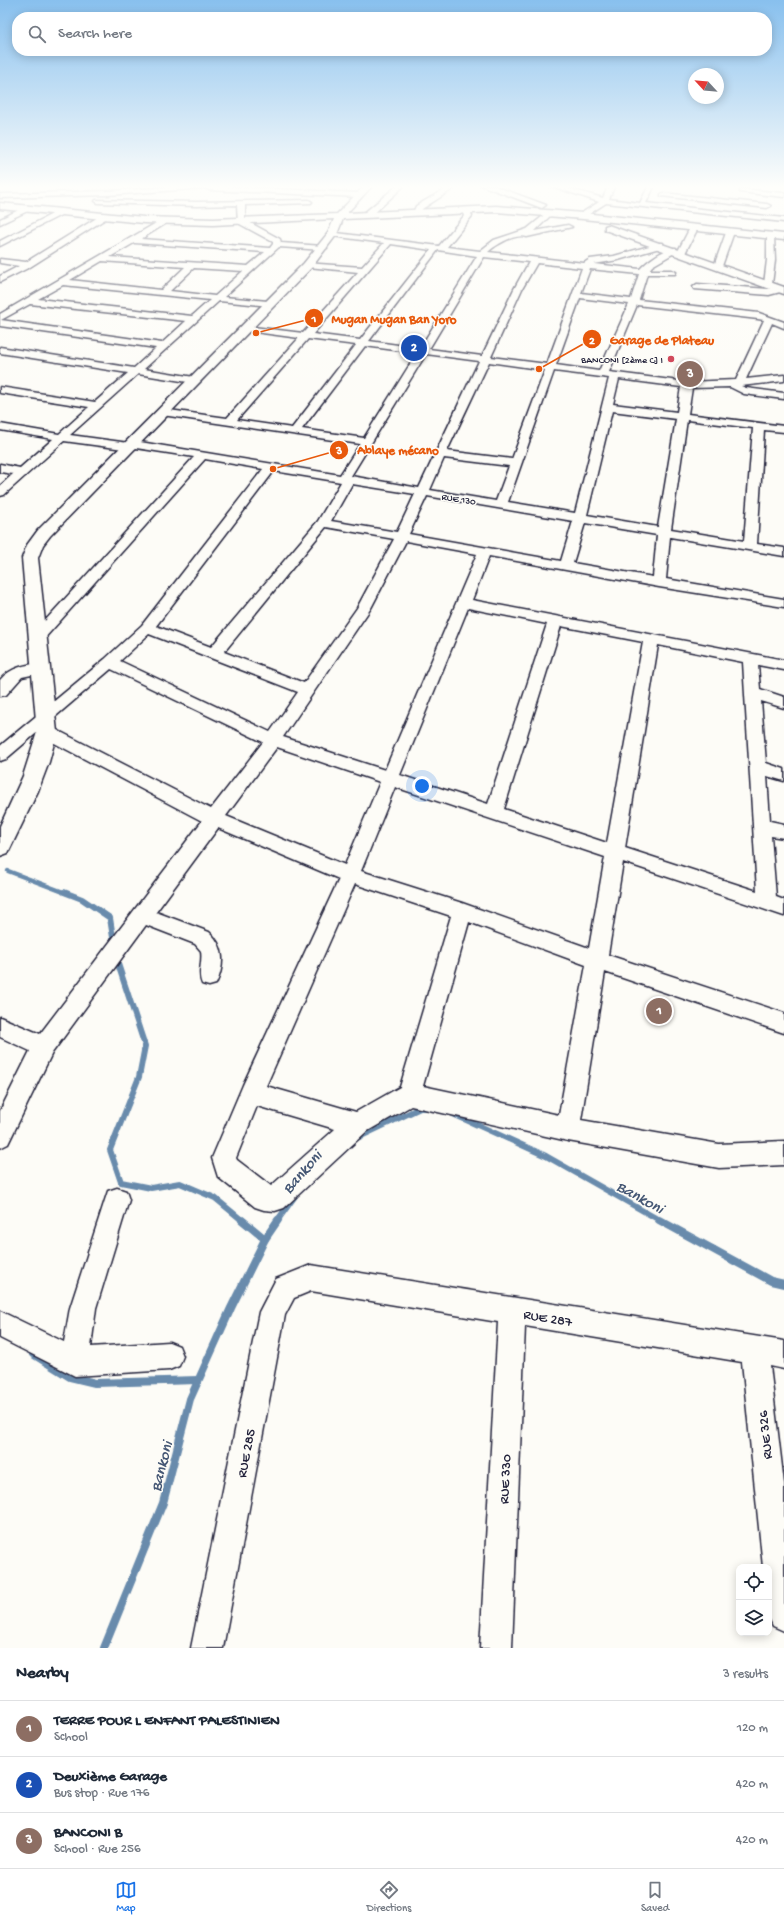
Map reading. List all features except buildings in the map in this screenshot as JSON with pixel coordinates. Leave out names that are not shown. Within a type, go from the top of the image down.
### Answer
[{"type":"street","points":[[6,262],[27,265]]},
{"type":"street","points":[[0,279],[32,262]]},
{"type":"street","points":[[0,318],[95,262]]},
{"type":"street","points":[[145,262],[250,269]]},
{"type":"street","points":[[0,492],[258,262]]},
{"type":"street","points":[[229,422],[371,262]]},
{"type":"street","points":[[295,431],[428,262]]},
{"type":"street","points":[[214,654],[323,523],[367,442],[477,262]]},
{"type":"street","points":[[0,1136],[44,1046],[273,740],[364,608],[402,536],[518,289],[533,262]]},
{"type":"street","points":[[560,262],[642,272],[672,272]]},
{"type":"street","points":[[501,505],[587,265],[592,262]]},
{"type":"street","points":[[603,374],[634,302],[643,274],[642,272],[649,264],[654,262]]},
{"type":"street","points":[[706,262],[782,290]]},
{"type":"street","points":[[718,266],[719,262]]},
{"type":"street","points":[[768,284],[774,262]]},
{"type":"street","points":[[0,847],[12,825],[42,756],[46,724],[30,558],[35,545],[44,533],[132,445],[162,412],[247,328],[268,304],[308,264],[363,270]]},
{"type":"street","points":[[163,293],[192,265]]},
{"type":"street","points":[[62,282],[268,304]]},
{"type":"street","points":[[577,295],[634,302],[697,294],[769,292],[782,290]]},
{"type":"street","points":[[697,294],[784,325]]},
{"type":"street","points":[[28,301],[194,319]]},
{"type":"street","points":[[735,383],[769,319]]},
{"type":"street","points":[[0,322],[164,346]]},
{"type":"street","points":[[247,328],[687,385],[735,383],[784,378]]},
{"type":"street","points":[[0,350],[134,372],[194,380]]},
{"type":"street","points":[[566,566],[609,407],[615,376]]},
{"type":"street","points":[[735,383],[744,391],[784,396]]},
{"type":"street","points":[[659,582],[664,532],[687,385]]},
{"type":"street","points":[[0,390],[97,405]]},
{"type":"street","points":[[609,407],[784,429]]},
{"type":"street","points":[[162,412],[367,442]]},
{"type":"street","points":[[750,546],[759,425]]},
{"type":"street","name":"RUE 130","points":[[0,427],[61,437],[203,455],[784,552]]},
{"type":"street","points":[[441,454],[516,463]]},
{"type":"street","points":[[38,637],[203,455]]},
{"type":"street","points":[[0,755],[46,724],[147,628],[271,467]]},
{"type":"street","points":[[0,468],[22,472]]},
{"type":"street","points":[[323,523],[784,603]]},
{"type":"street","points":[[485,551],[389,778],[350,875],[251,1093],[224,1158],[227,1168],[264,1198],[270,1200],[275,1199],[358,1124],[410,1094],[568,1129],[719,1156],[784,1153]]},
{"type":"street","points":[[464,603],[555,622],[784,664]]},
{"type":"street","points":[[494,813],[555,622]]},
{"type":"street","points":[[147,628],[307,690]]},
{"type":"street","points":[[568,1129],[651,640]]},
{"type":"street","points":[[110,662],[273,740],[776,906],[762,827],[750,658]]},
{"type":"street","points":[[0,691],[9,679],[20,671],[41,668]]},
{"type":"street","points":[[752,692],[784,703]]},
{"type":"street","points":[[46,724],[215,819],[350,875],[462,911],[597,960],[784,1023]]},
{"type":"street","points":[[758,767],[784,775]]},
{"type":"street","points":[[762,827],[784,831]]},
{"type":"street","points":[[410,1094],[462,911]]},
{"type":"street","points":[[142,915],[202,938],[210,944],[213,952],[209,977]]},
{"type":"street","points":[[0,1027],[44,1046]]},
{"type":"street","points":[[251,1093],[358,1124]]},
{"type":"street","points":[[75,1362],[83,1308],[117,1200]]},
{"type":"street","name":"RUE 287","points":[[311,1278],[784,1355]]},
{"type":"street","name":"RUE 285","points":[[207,1648],[272,1312],[285,1288],[311,1278]]},
{"type":"street","name":"RUE 330","points":[[496,1648],[512,1311]]},
{"type":"street","points":[[0,1324],[75,1362],[169,1356]]},
{"type":"street","name":"RUE 326","points":[[754,1350],[781,1556],[784,1615]]},
{"type":"waterway","points":[[8,871],[66,893]]},
{"type":"waterway","points":[[64,892],[82,899],[110,918],[114,944]]},
{"type":"waterway","points":[[116,958],[145,1046],[139,1077],[110,1150],[121,1182],[151,1188],[180,1183],[215,1198],[243,1221]]},
{"type":"waterway","name":"Bankoni","points":[[357,1138],[420,1108],[426,1108]]},
{"type":"waterway","name":"Bankoni","points":[[453,1114],[546,1156],[661,1221]]},
{"type":"waterway","name":"Bankoni","points":[[277,1221],[295,1196]]},
{"type":"waterway","points":[[242,1220],[265,1239]]},
{"type":"waterway","name":"Bankoni","points":[[265,1239],[278,1220]]},
{"type":"waterway","name":"Bankoni","points":[[659,1220],[771,1281],[784,1284]]},
{"type":"waterway","name":"Bankoni","points":[[104,1648],[163,1503],[190,1399],[231,1308],[265,1239]]},
{"type":"waterway","points":[[33,1354],[70,1377],[95,1383],[198,1380]]},
{"type":"place","name":"Mugan Mugan Ban Yoro","points":[[256,333]]},
{"type":"place","name":"Deuxième Garage","points":[[414,348]]},
{"type":"place","name":"BANCONI [2ème C] I","points":[[671,359]]},
{"type":"place","name":"Garage de Plateau","points":[[539,369]]},
{"type":"place","name":"BANCONI B","points":[[690,374]]},
{"type":"place","name":"Ablaye mécano","points":[[273,469]]},
{"type":"place","name":"TERRE POUR L ENFANT PALESTINIEN","points":[[659,1011]]}]
